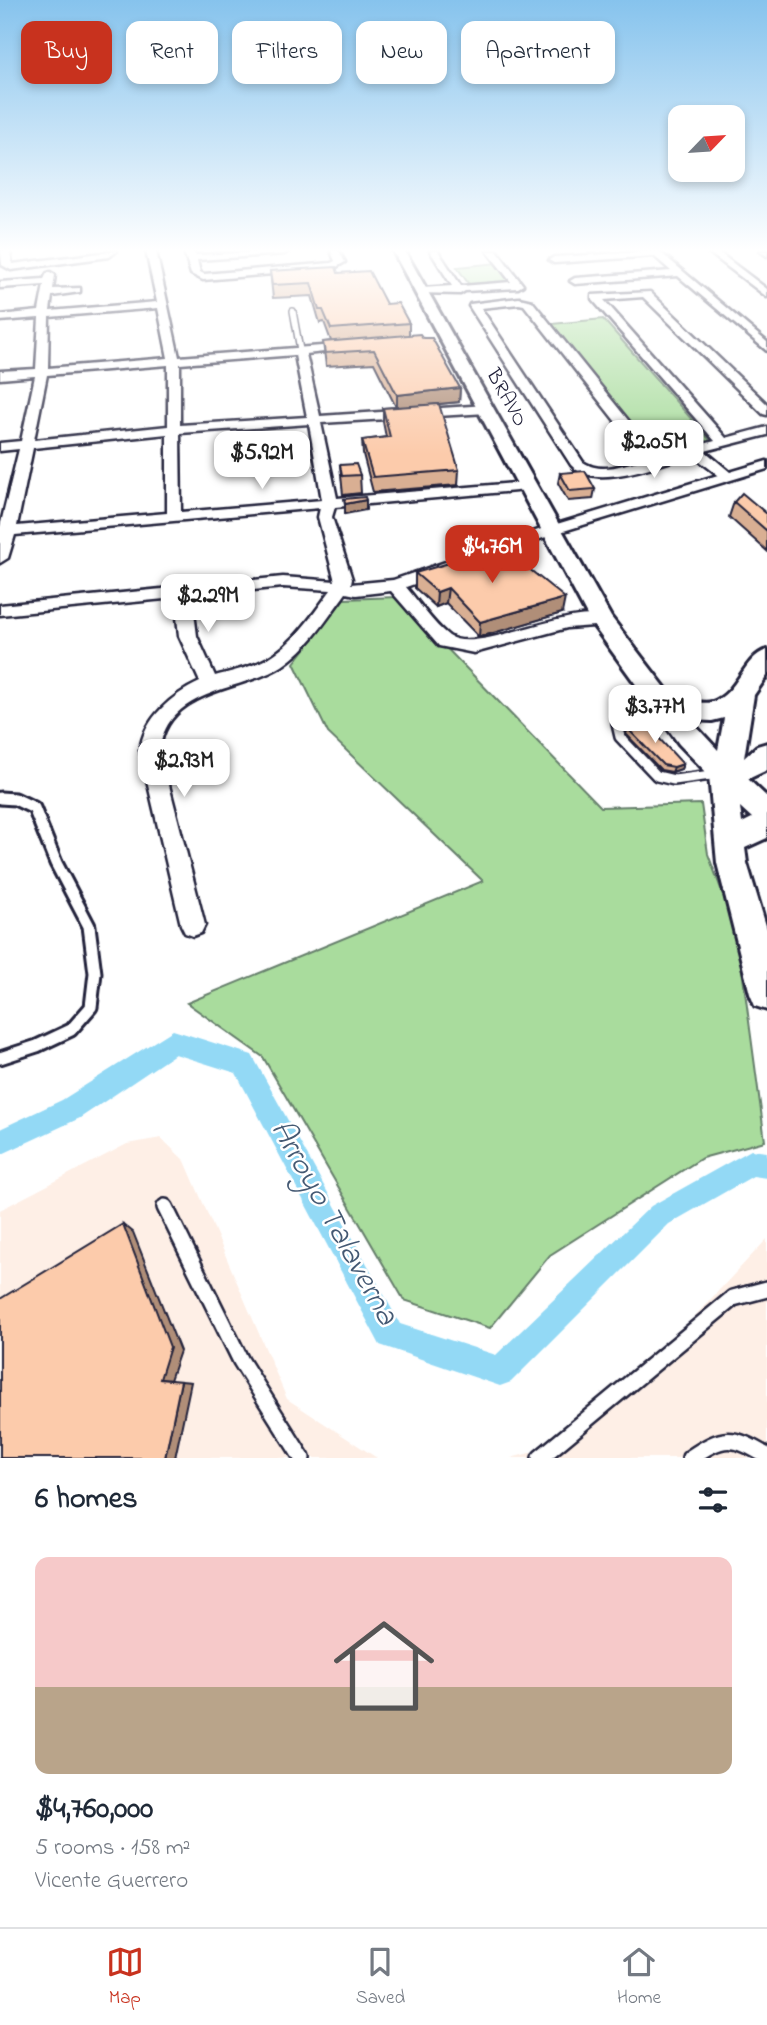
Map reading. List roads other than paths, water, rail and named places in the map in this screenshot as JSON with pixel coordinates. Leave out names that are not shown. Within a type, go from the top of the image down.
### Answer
[{"type":"main road","name":"BRAVO","points":[[432,319],[440,340],[487,409],[602,621],[665,701]]},
{"type":"main road","points":[[665,701],[706,713],[724,710],[742,693],[767,658]]},
{"type":"main road","points":[[742,693],[726,768],[727,828],[767,994]]},
{"type":"main road","points":[[665,701],[688,737],[767,797]]},
{"type":"main road","points":[[665,701],[767,815]]},
{"type":"main road","points":[[726,768],[754,765],[767,753]]},
{"type":"main road","points":[[727,828],[767,825]]},
{"type":"street","points":[[0,558],[42,372],[44,319]]},
{"type":"street","points":[[167,319],[174,359],[174,516]]},
{"type":"street","points":[[482,319],[579,465],[588,472],[603,474],[767,431]]},
{"type":"street","points":[[539,319],[653,460]]},
{"type":"street","points":[[615,319],[722,441]]},
{"type":"street","points":[[671,319],[767,411]]},
{"type":"street","points":[[733,319],[767,348]]},
{"type":"street","points":[[749,333],[767,332]]},
{"type":"street","points":[[0,374],[367,345]]},
{"type":"street","points":[[193,925],[149,741],[152,732],[166,714],[210,684],[276,662],[304,637],[341,588],[344,579],[325,517],[330,496],[300,350]]},
{"type":"street","points":[[0,447],[175,429],[487,409]]},
{"type":"street","points":[[689,452],[727,476]]},
{"type":"street","points":[[689,452],[712,481]]},
{"type":"street","points":[[0,610],[283,582],[304,582],[356,590],[395,585],[552,530],[767,465]]},
{"type":"street","points":[[4,532],[527,486]]},
{"type":"street","points":[[395,585],[445,642],[474,647],[567,622],[602,621]]},
{"type":"street","points":[[183,592],[188,635],[210,684]]},
{"type":"lane","points":[[294,319],[300,350]]},
{"type":"lane","points":[[665,701],[617,724],[620,737],[664,780],[726,768]]},
{"type":"lane","points":[[0,798],[15,799],[34,808],[56,863],[89,926],[94,973],[91,1007],[71,1030],[37,1046],[0,1058]]},
{"type":"lane","points":[[165,1207],[242,1361],[302,1458]]},
{"type":"lane","points":[[540,1458],[733,1298],[767,1289]]},
{"type":"lane","points":[[690,1458],[719,1439],[742,1441],[767,1456]]},
{"type":"waterway","name":"Arroyo Talaverna","points":[[0,1142],[71,1109],[173,1042],[244,1063],[390,1335],[500,1371],[660,1215],[751,1163],[767,1165]]}]
